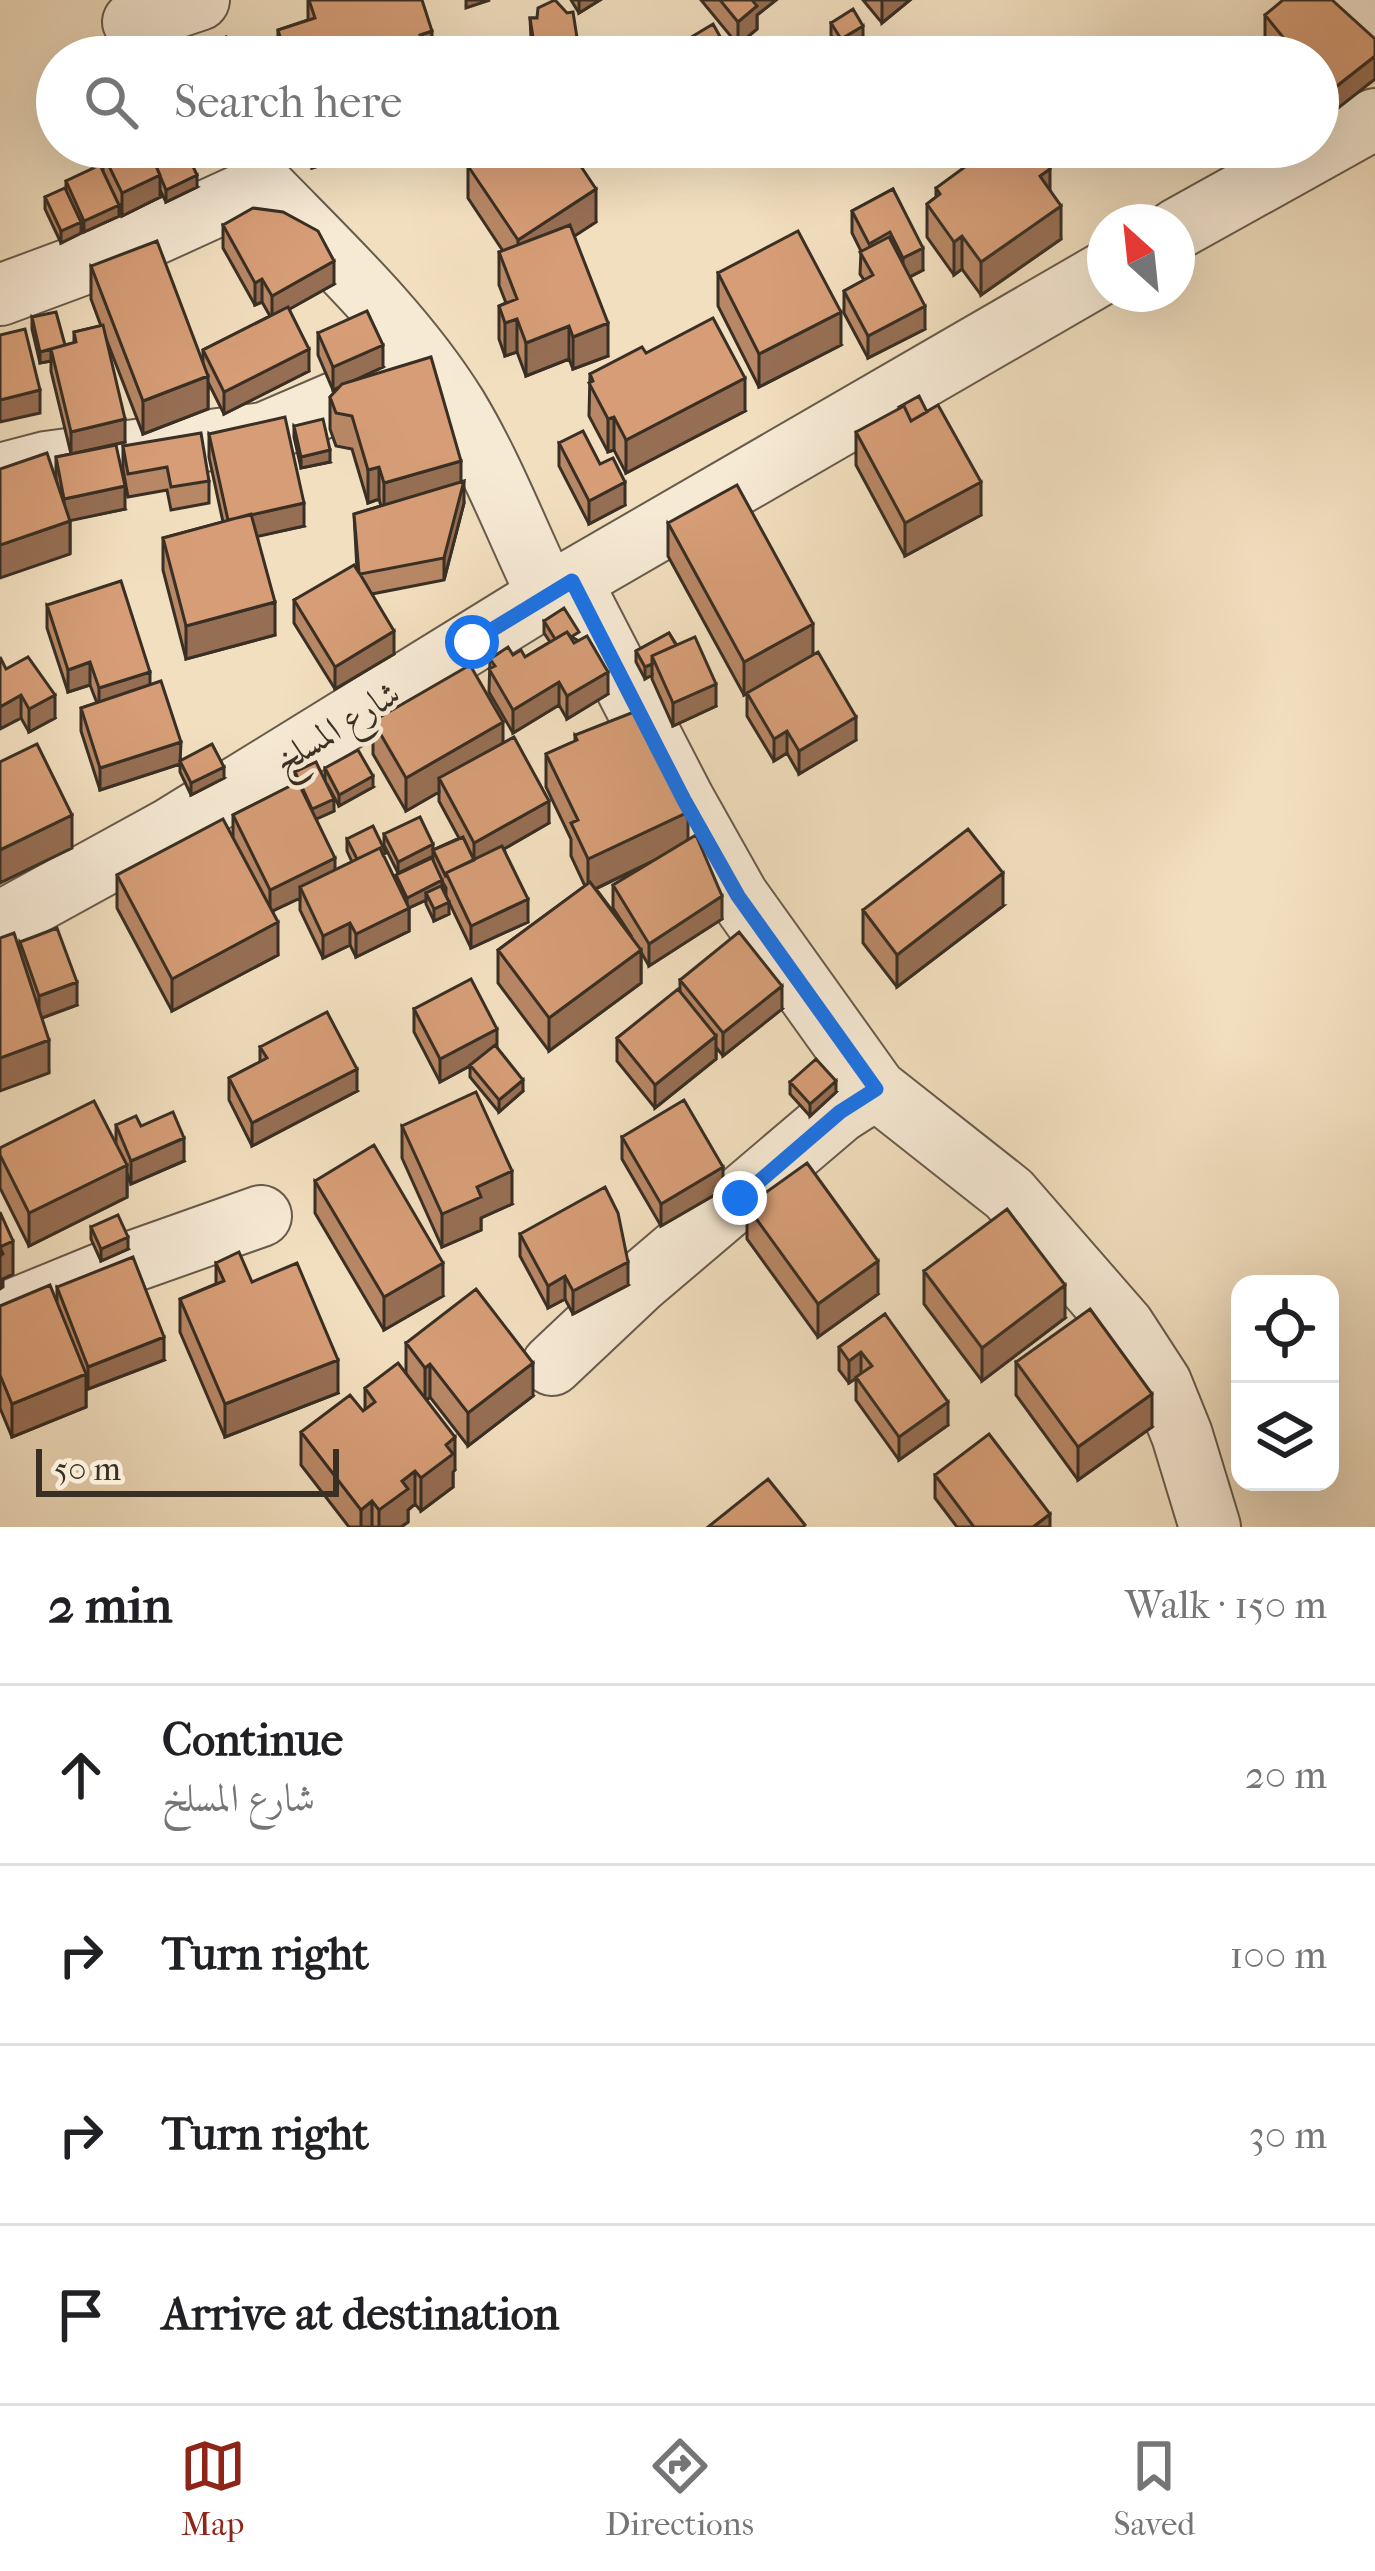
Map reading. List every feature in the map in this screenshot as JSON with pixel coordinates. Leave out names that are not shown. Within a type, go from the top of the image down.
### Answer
[{"type":"street","points":[[137,26],[199,0]]},
{"type":"street","points":[[1343,0],[1375,27]]},
{"type":"street","points":[[1339,139],[1375,119]]},
{"type":"street","points":[[0,295],[116,252],[240,168]]},
{"type":"street","points":[[245,168],[344,268],[457,408],[738,896],[876,1089],[1009,1194],[1124,1326],[1160,1383],[1182,1435],[1210,1527]]},
{"type":"street","points":[[1195,219],[1287,168]]},
{"type":"street","name":"شارع المسلخ","points":[[0,922],[171,828],[560,588],[1087,282]]},
{"type":"street","points":[[0,473],[46,462],[264,434],[425,364]]},
{"type":"street","points":[[552,1365],[639,1283],[840,1112],[876,1089]]},
{"type":"street","points":[[0,1316],[120,1266],[261,1216]]},
{"type":"building","points":[[309,0],[422,0],[432,31],[420,36],[280,36],[278,30],[315,18]]},
{"type":"building","points":[[555,0],[567,13],[573,12],[577,36],[533,36],[530,18],[537,18],[538,8]]},
{"type":"building","points":[[720,0],[752,0],[757,6],[738,22]]},
{"type":"building","points":[[1283,0],[1332,0],[1375,39],[1375,56],[1339,84],[1339,36],[1282,36],[1265,15]]},
{"type":"building","points":[[853,9],[863,26],[839,36],[831,23]]},
{"type":"building","points":[[713,24],[720,36],[693,36]]},
{"type":"building","points":[[101,168],[119,205],[84,221],[66,181]]},
{"type":"building","points":[[110,168],[157,168],[160,175],[122,193]]},
{"type":"building","points":[[157,168],[194,168],[197,175],[166,190]]},
{"type":"building","points":[[469,168],[582,168],[596,189],[518,240]]},
{"type":"building","points":[[963,168],[1049,168],[1040,176],[1061,206],[981,262],[962,236],[954,242],[927,204],[940,194],[936,188]]},
{"type":"building","points":[[65,188],[81,222],[61,231],[45,197]]},
{"type":"building","points":[[893,189],[923,248],[903,258],[890,232],[869,244],[852,211]]},
{"type":"building","points":[[253,208],[283,212],[318,231],[334,261],[272,296],[262,279],[255,283],[223,225]]},
{"type":"building","points":[[570,225],[608,323],[573,337],[569,326],[526,343],[517,319],[505,323],[499,306],[517,299],[499,252]]},
{"type":"building","points":[[798,231],[841,312],[759,354],[718,273]]},
{"type":"building","points":[[889,237],[925,306],[868,336],[844,291],[873,275],[860,252]]},
{"type":"building","points":[[157,241],[208,376],[143,401],[91,266]]},
{"type":"building","points":[[288,307],[309,349],[224,392],[203,350]]},
{"type":"building","points":[[367,311],[383,345],[333,367],[318,333]]},
{"type":"building","points":[[56,312],[65,345],[40,352],[32,317]]},
{"type":"building","points":[[713,318],[745,378],[626,440],[614,417],[608,419],[589,383],[593,381],[590,374],[642,347],[646,353]]},
{"type":"building","points":[[103,325],[125,419],[71,432],[51,349],[76,342],[74,332]]},
{"type":"building","points":[[25,329],[40,390],[0,400],[0,335]]},
{"type":"building","points":[[431,357],[461,461],[384,483],[379,467],[368,470],[352,416],[336,413],[330,397],[342,384]]},
{"type":"building","points":[[919,396],[927,412],[911,421],[904,406],[899,407]]},
{"type":"building","points":[[938,405],[981,482],[905,523],[856,432],[904,406],[911,421]]},
{"type":"building","points":[[285,417],[304,503],[228,520],[209,434]]},
{"type":"building","points":[[323,419],[330,450],[301,457],[294,426]]},
{"type":"building","points":[[583,431],[600,464],[613,458],[625,482],[589,501],[559,443]]},
{"type":"building","points":[[201,433],[209,481],[171,487],[167,467],[128,474],[123,446]]},
{"type":"building","points":[[116,445],[125,486],[64,499],[56,457]]},
{"type":"building","points":[[47,453],[70,521],[0,545],[0,469]]},
{"type":"building","points":[[464,481],[444,558],[360,574],[394,631],[335,667],[294,600],[354,565],[359,573],[354,514]]},
{"type":"building","points":[[737,485],[813,624],[744,662],[668,523]]},
{"type":"building","points":[[251,514],[275,602],[186,626],[163,538]]},
{"type":"building","points":[[121,581],[150,672],[99,688],[90,662],[68,670],[47,605]]},
{"type":"building","points":[[564,608],[579,632],[555,639],[544,621]]},
{"type":"building","points":[[567,632],[574,643],[587,636],[608,672],[567,696],[559,682],[513,710],[489,669],[495,666],[490,659],[508,647],[513,655],[521,650],[525,657]]},
{"type":"building","points":[[669,633],[676,645],[652,656],[652,664],[645,667],[636,651]]},
{"type":"building","points":[[695,637],[716,684],[673,703],[652,656]]},
{"type":"building","points":[[818,652],[856,717],[799,751],[787,731],[774,739],[747,693]]},
{"type":"building","points":[[0,657],[6,669],[28,657],[55,695],[29,709],[21,695],[0,707]]},
{"type":"building","points":[[470,665],[503,722],[406,778],[373,721]]},
{"type":"building","points":[[161,681],[181,742],[100,768],[81,708]]},
{"type":"building","points":[[639,710],[688,812],[588,859],[571,823],[578,820],[546,754],[577,740],[575,735]]},
{"type":"building","points":[[514,737],[549,801],[474,843],[439,778]]},
{"type":"building","points":[[37,744],[72,815],[0,850],[0,762]]},
{"type":"building","points":[[212,744],[224,767],[191,783],[180,761]]},
{"type":"building","points":[[358,750],[373,776],[339,795],[325,768]]},
{"type":"building","points":[[316,762],[334,799],[312,809],[295,772]]},
{"type":"building","points":[[298,782],[335,858],[270,890],[233,815]]},
{"type":"building","points":[[420,817],[433,844],[398,862],[384,834]]},
{"type":"building","points":[[223,819],[278,922],[172,979],[117,875]]},
{"type":"building","points":[[373,826],[386,853],[380,848],[357,859],[347,839]]},
{"type":"building","points":[[968,829],[1003,873],[897,955],[863,910]]},
{"type":"building","points":[[696,835],[722,896],[649,944],[613,885]]},
{"type":"building","points":[[463,837],[474,860],[446,877],[433,850]]},
{"type":"building","points":[[502,846],[528,899],[471,926],[446,873]]},
{"type":"building","points":[[380,848],[409,908],[356,934],[350,923],[323,936],[300,887]]},
{"type":"building","points":[[432,858],[442,880],[407,898],[396,875]]},
{"type":"building","points":[[590,882],[641,950],[549,1018],[498,950]]},
{"type":"building","points":[[441,886],[449,902],[434,909],[426,893]]},
{"type":"building","points":[[57,928],[77,982],[39,996],[20,942]]},
{"type":"building","points":[[739,932],[782,986],[723,1033],[680,980]]},
{"type":"building","points":[[14,933],[49,1040],[0,1058],[0,938]]},
{"type":"building","points":[[471,979],[497,1029],[440,1059],[414,1009]]},
{"type":"building","points":[[678,989],[716,1036],[655,1085],[617,1038]]},
{"type":"building","points":[[327,1012],[357,1069],[252,1123],[229,1078],[267,1058],[260,1047]]},
{"type":"building","points":[[495,1045],[523,1080],[499,1100],[470,1065]]},
{"type":"building","points":[[816,1059],[836,1081],[810,1104],[790,1082]]},
{"type":"building","points":[[476,1092],[512,1171],[477,1187],[481,1197],[442,1214],[402,1126]]},
{"type":"building","points":[[684,1100],[723,1167],[661,1204],[622,1137]]},
{"type":"building","points":[[94,1101],[127,1165],[29,1213],[0,1148]]},
{"type":"building","points":[[173,1112],[184,1138],[131,1161],[116,1125],[136,1116],[141,1126]]},
{"type":"building","points":[[374,1145],[443,1263],[384,1297],[315,1181]]},
{"type":"building","points":[[807,1163],[878,1261],[818,1304],[747,1206]]},
{"type":"building","points":[[605,1187],[618,1213],[628,1262],[573,1291],[565,1276],[548,1286],[520,1234]]},
{"type":"building","points":[[1007,1209],[1065,1285],[982,1348],[924,1271]]},
{"type":"building","points":[[0,1212],[13,1241],[0,1247]]},
{"type":"building","points":[[118,1215],[128,1237],[101,1249],[91,1227]]},
{"type":"building","points":[[239,1252],[252,1282],[297,1263],[338,1360],[225,1404],[180,1299],[224,1281],[216,1263]]},
{"type":"building","points":[[133,1257],[164,1337],[88,1367],[57,1287]]},
{"type":"building","points":[[50,1285],[86,1374],[12,1404],[0,1375],[0,1306]]},
{"type":"building","points":[[476,1289],[533,1363],[468,1413],[430,1364],[425,1368],[406,1343]]},
{"type":"building","points":[[1090,1309],[1152,1394],[1078,1447],[1016,1362]]},
{"type":"building","points":[[885,1314],[948,1402],[899,1437],[856,1377],[872,1366],[861,1352],[849,1361],[839,1347]]},
{"type":"building","points":[[398,1363],[455,1437],[446,1445],[453,1454],[421,1478],[415,1471],[402,1481],[408,1489],[379,1510],[372,1501],[361,1510],[301,1432],[350,1395],[363,1411],[375,1402],[365,1388]]},
{"type":"building","points":[[989,1434],[1050,1514],[1033,1527],[974,1527],[935,1475]]},
{"type":"building","points":[[768,1479],[803,1527],[708,1527]]},
{"type":"route","points":[[472,642],[572,581],[738,896],[876,1089],[840,1112],[740,1198]]}]
